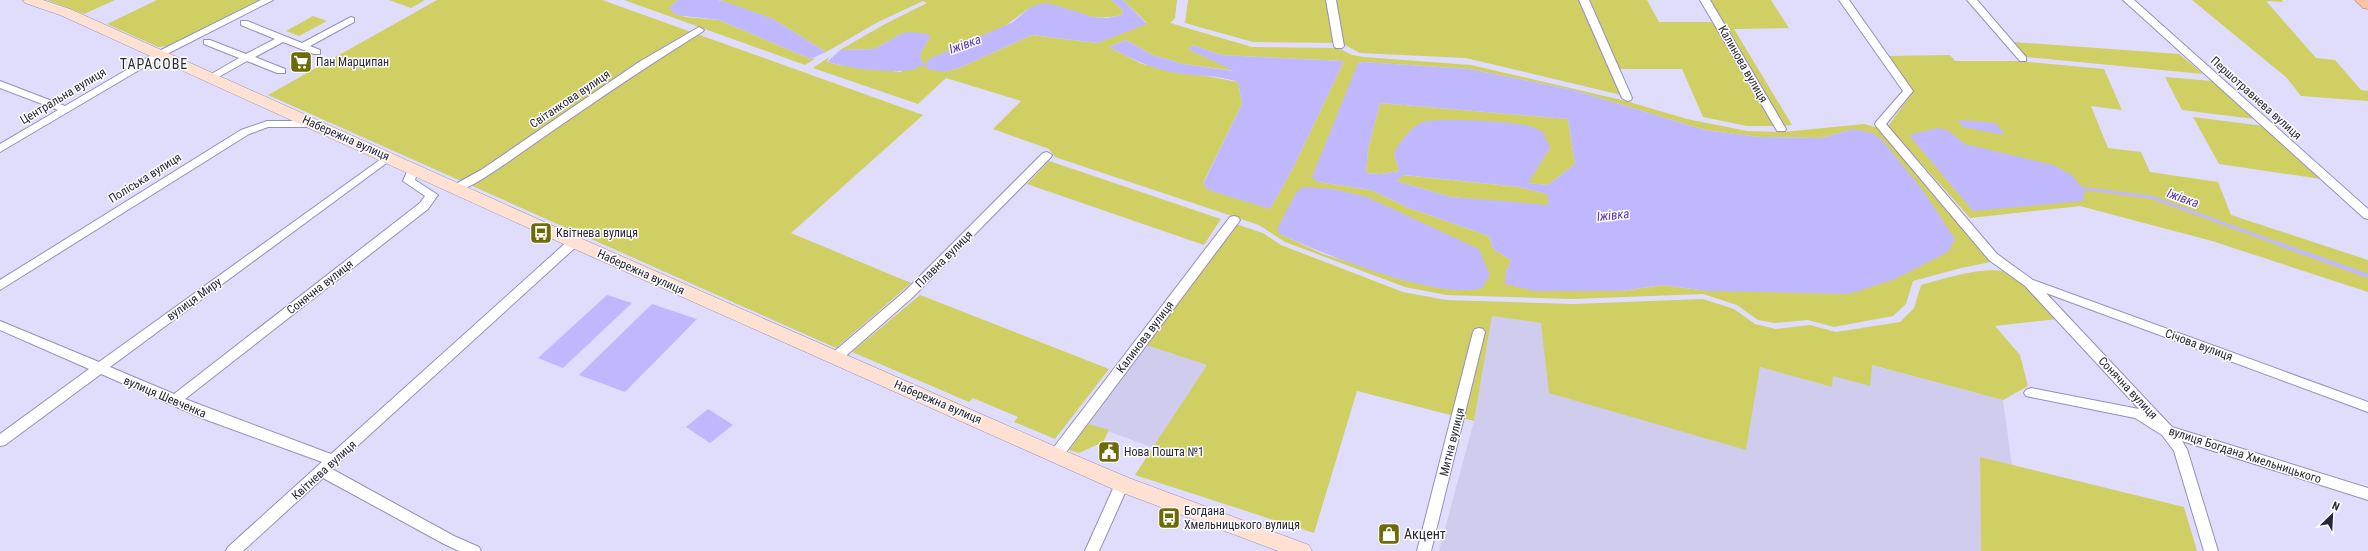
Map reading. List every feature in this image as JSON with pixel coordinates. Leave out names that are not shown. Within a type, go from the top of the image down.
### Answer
[{"type":"main road","points":[[2362,0],[2368,5]]},
{"type":"street","name":"Набережна вулиця","points":[[30,0],[65,12],[160,54],[574,242],[1122,484],[1302,551]]},
{"type":"street","name":"Центральна вулиця","points":[[0,149],[160,54],[268,0]]},
{"type":"street","points":[[1331,0],[1339,46]]},
{"type":"street","points":[[1584,0],[1627,98]]},
{"type":"street","name":"Калинова вулиця","points":[[1705,0],[1781,129]]},
{"type":"street","name":"Сонячна вулиця","points":[[1844,0],[1908,91],[1880,124],[1993,257],[2029,283],[2168,431],[2180,449],[2211,551]]},
{"type":"street","points":[[1972,0],[2023,59]]},
{"type":"street","name":"Першотравнева вулиця","points":[[2128,0],[2368,215]]},
{"type":"street","points":[[303,46],[351,20]]},
{"type":"street","points":[[244,23],[317,52]]},
{"type":"street","name":"Світанкова вулиця","points":[[456,188],[485,172],[644,64],[699,30]]},
{"type":"street","points":[[211,77],[283,38]]},
{"type":"street","points":[[207,42],[281,71]]},
{"type":"street","points":[[0,84],[66,110]]},
{"type":"street","name":"Поліська вулиця","points":[[0,286],[245,132],[267,124],[314,124]]},
{"type":"street","name":"Плавна вулиця","points":[[835,358],[909,294],[1047,155]]},
{"type":"street","name":"вулиця Миру","points":[[0,441],[388,157]]},
{"type":"street","name":"Сонячна вулиця","points":[[174,401],[424,206],[432,195],[409,181],[413,169]]},
{"type":"street","name":"Калинова вулиця","points":[[1056,455],[1234,220]]},
{"type":"street","name":"Квітнева вулиця","points":[[233,551],[574,242]]},
{"type":"street","name":"Січова вулиця","points":[[2029,283],[2368,407]]},
{"type":"street","name":"вулиця Шевченка","points":[[0,325],[98,370],[174,401],[334,461]]},
{"type":"street","name":"Митна вулиця","points":[[1424,551],[1480,332]]},
{"type":"street","name":"вулиця Богдана Хмельницького","points":[[2031,393],[2138,414],[2168,431],[2368,494]]},
{"type":"street","points":[[323,471],[449,540],[474,551]]},
{"type":"street","points":[[1092,551],[1122,484]]},
{"type":"shaded area","points":[[47,0],[115,0],[84,14]]},
{"type":"shaded area","points":[[157,0],[261,0],[169,46],[158,47],[107,24]]},
{"type":"shaded area","points":[[389,0],[425,0],[411,8]]},
{"type":"shaded area","points":[[437,0],[602,0],[923,115],[791,233],[911,283],[836,348],[268,95]]},
{"type":"shaded area","points":[[624,0],[678,0],[669,8],[685,17],[719,20],[811,59],[816,58],[805,65]]},
{"type":"shaded area","points":[[719,0],[1111,0],[1123,10],[1122,15],[1111,17],[1094,17],[1055,7],[1038,6],[1029,8],[944,72],[959,68],[1032,35],[1098,43],[1147,23],[1123,0],[1177,0],[1175,18],[1170,23],[1252,47],[1338,48],[1352,55],[1364,57],[1471,65],[1626,101],[1687,119],[1747,131],[1783,132],[1864,124],[1878,128],[1991,262],[1961,268],[1913,281],[1906,304],[1893,316],[1834,327],[1808,320],[1774,323],[1758,320],[1737,305],[1703,294],[1572,299],[1446,295],[1405,287],[1285,242],[1259,225],[1055,157],[1049,149],[993,129],[1021,101],[946,78],[918,104],[813,68],[829,57],[827,62],[839,65],[901,72],[920,54],[930,37],[903,33],[874,49],[840,50],[885,24],[927,3],[923,1],[878,22],[826,52],[773,19]],"holes":[[[1126,40],[1152,55],[1183,64],[1236,71],[1188,49],[1193,45],[1221,55],[1344,61],[1293,168],[1270,209],[1203,183],[1242,104],[1238,82],[1142,64],[1109,47]],[[1364,62],[1469,69],[1573,90],[1705,130],[1759,137],[1821,138],[1853,129],[1707,291],[1663,285],[1621,291],[1506,272],[1511,260],[1493,249],[1489,236],[1409,208],[1371,190],[1318,182],[1358,63]],[[1280,234],[1419,284],[1323,254]]]},
{"type":"shaded area","points":[[1188,0],[1327,0],[1335,43],[1253,42],[1185,23]]},
{"type":"shaded area","points":[[1335,0],[1580,0],[1621,95],[1466,58],[1360,53],[1343,44]]},
{"type":"shaded area","points":[[1590,0],[1647,0],[1659,22],[1713,22],[1774,126],[1747,126],[1703,117],[1682,69],[1619,69]]},
{"type":"shaded area","points":[[1708,0],[1771,0],[1789,28],[1734,29],[1792,125],[1783,126]]},
{"type":"shaded area","points":[[2192,0],[2282,0],[2283,2],[2266,1],[2316,58],[2335,60],[2361,90],[2368,91],[2368,101],[2301,96],[2287,78]]},
{"type":"shaded area","points":[[313,16],[327,21],[299,36],[286,31]]},
{"type":"shaded area","points":[[2013,42],[2179,54],[2203,74],[2026,57]]},
{"type":"shaded area","points":[[1950,55],[1955,61],[2019,61],[2104,69],[2122,110],[2091,106],[2108,148],[2141,152],[2150,172],[2218,182],[2231,215],[2368,260],[2368,292],[2212,241],[2080,206],[1970,218],[1888,126],[1913,92],[1888,56]]},
{"type":"shaded area","points":[[2165,77],[2213,81],[2254,119],[2182,110]]},
{"type":"shaded area","points":[[1380,103],[1568,119],[1575,164],[1548,185],[1527,183],[1550,148],[1394,153],[1399,171],[1381,174],[1366,173],[1368,149]]},
{"type":"shaded area","points":[[2193,117],[2264,126],[2321,179],[2219,164]]},
{"type":"shaded area","points":[[1049,161],[1221,219],[1204,245],[1027,184]]},
{"type":"shaded area","points":[[1403,175],[1519,187],[1547,194],[1550,206],[1451,197],[1396,181]]},
{"type":"shaded area","points":[[1236,224],[1263,233],[1281,245],[1403,292],[1446,300],[1574,304],[1703,299],[1734,309],[1755,324],[1776,329],[1810,325],[1836,332],[1900,322],[1914,308],[1921,285],[1953,276],[1991,270],[2011,274],[2057,319],[1995,326],[2020,355],[2028,386],[2003,400],[1872,365],[1870,386],[1833,376],[1832,387],[1760,367],[1746,450],[1549,393],[1541,323],[1492,316],[1474,421],[1357,391],[1314,533],[1135,475],[1207,365],[1146,345]]},
{"type":"shaded area","points":[[920,295],[1109,369],[1055,439],[1014,422],[1018,417],[973,398],[969,402],[852,352]]},
{"type":"shaded area","points":[[1492,316],[1541,323],[1746,450],[1760,367],[1832,387],[1833,376],[1871,365],[2003,400],[2012,466],[1980,457],[1981,551],[1439,551],[1474,421]]},
{"type":"shaded area","points":[[1146,345],[1207,365],[1154,448],[1088,424]]},
{"type":"shaded area","points":[[1088,424],[1109,430],[1103,442],[1079,453],[1069,450]]},
{"type":"shaded area","points":[[1980,457],[2184,507],[2197,551],[1981,551]]},
{"type":"water","points":[[678,0],[718,0],[729,3],[773,19],[826,52],[811,59],[719,20],[676,15],[669,8]]},
{"type":"water","points":[[1111,0],[1123,0],[1147,24],[1098,43],[1032,35],[959,68],[944,72],[928,69],[926,64],[929,59],[1013,22],[1029,8],[1036,5],[1046,3],[1093,17],[1107,18],[1122,15],[1123,10]]},
{"type":"water","points":[[911,32],[928,34],[930,37],[920,54],[922,61],[916,69],[883,71],[848,67],[827,62],[840,50],[874,49],[903,33]]},
{"type":"water","points":[[1126,40],[1152,55],[1183,64],[1234,71],[1188,49],[1193,45],[1221,55],[1344,61],[1293,168],[1270,209],[1208,190],[1203,184],[1242,104],[1238,82],[1215,77],[1176,73],[1158,69],[1141,63],[1109,47]]},
{"type":"water","points":[[1364,62],[1469,69],[1573,90],[1705,130],[1759,137],[1821,138],[1853,129],[1873,133],[1883,141],[1924,192],[1955,239],[1948,252],[1895,279],[1849,294],[1707,291],[1663,285],[1621,291],[1534,291],[1505,284],[1506,272],[1511,260],[1493,249],[1489,236],[1409,208],[1371,190],[1318,182],[1312,177],[1358,63]],"holes":[[[1380,103],[1568,119],[1575,164],[1548,185],[1528,183],[1550,148],[1543,132],[1531,126],[1521,124],[1473,120],[1440,120],[1420,123],[1405,136],[1394,153],[1399,171],[1381,174],[1366,173],[1368,149]],[[1404,175],[1519,187],[1547,194],[1549,205],[1451,197],[1396,181]]]},
{"type":"water","points":[[1958,120],[1996,123],[2005,135],[1963,127]]},
{"type":"water","points":[[1938,128],[1947,130],[1965,144],[2053,165],[2072,175],[2085,191],[2083,201],[1973,211],[1909,135]]},
{"type":"water","points":[[1303,187],[1333,189],[1367,197],[1479,249],[1490,275],[1482,288],[1462,290],[1438,288],[1410,282],[1381,273],[1299,243],[1280,234],[1277,229],[1296,193]]},
{"type":"water","points":[[607,295],[632,303],[563,368],[538,358]]},
{"type":"water","points":[[652,304],[697,319],[625,392],[579,375]]},
{"type":"water","points":[[708,409],[733,425],[710,443],[686,427]]},
{"type":"waterway","name":"Іжівка","points":[[916,65],[930,64]]},
{"type":"waterway","name":"Іжівка","points":[[2079,188],[2151,197],[2282,245]]},
{"type":"waterway","name":"Іжівка","points":[[2279,244],[2368,276]]},
{"type":"place","name":"Пан Марципан","points":[[301,62]]},
{"type":"place","name":"Квітнева вулиця","points":[[541,233]]},
{"type":"place","name":"Нова Пошта №1","points":[[1109,452]]},
{"type":"place","name":"Богдана Хмельницького вулиця","points":[[1169,518]]},
{"type":"place","name":"Акцент","points":[[1389,534]]},
{"type":"district","name":"ТАРАСОВЕ","points":[[154,64]]}]
